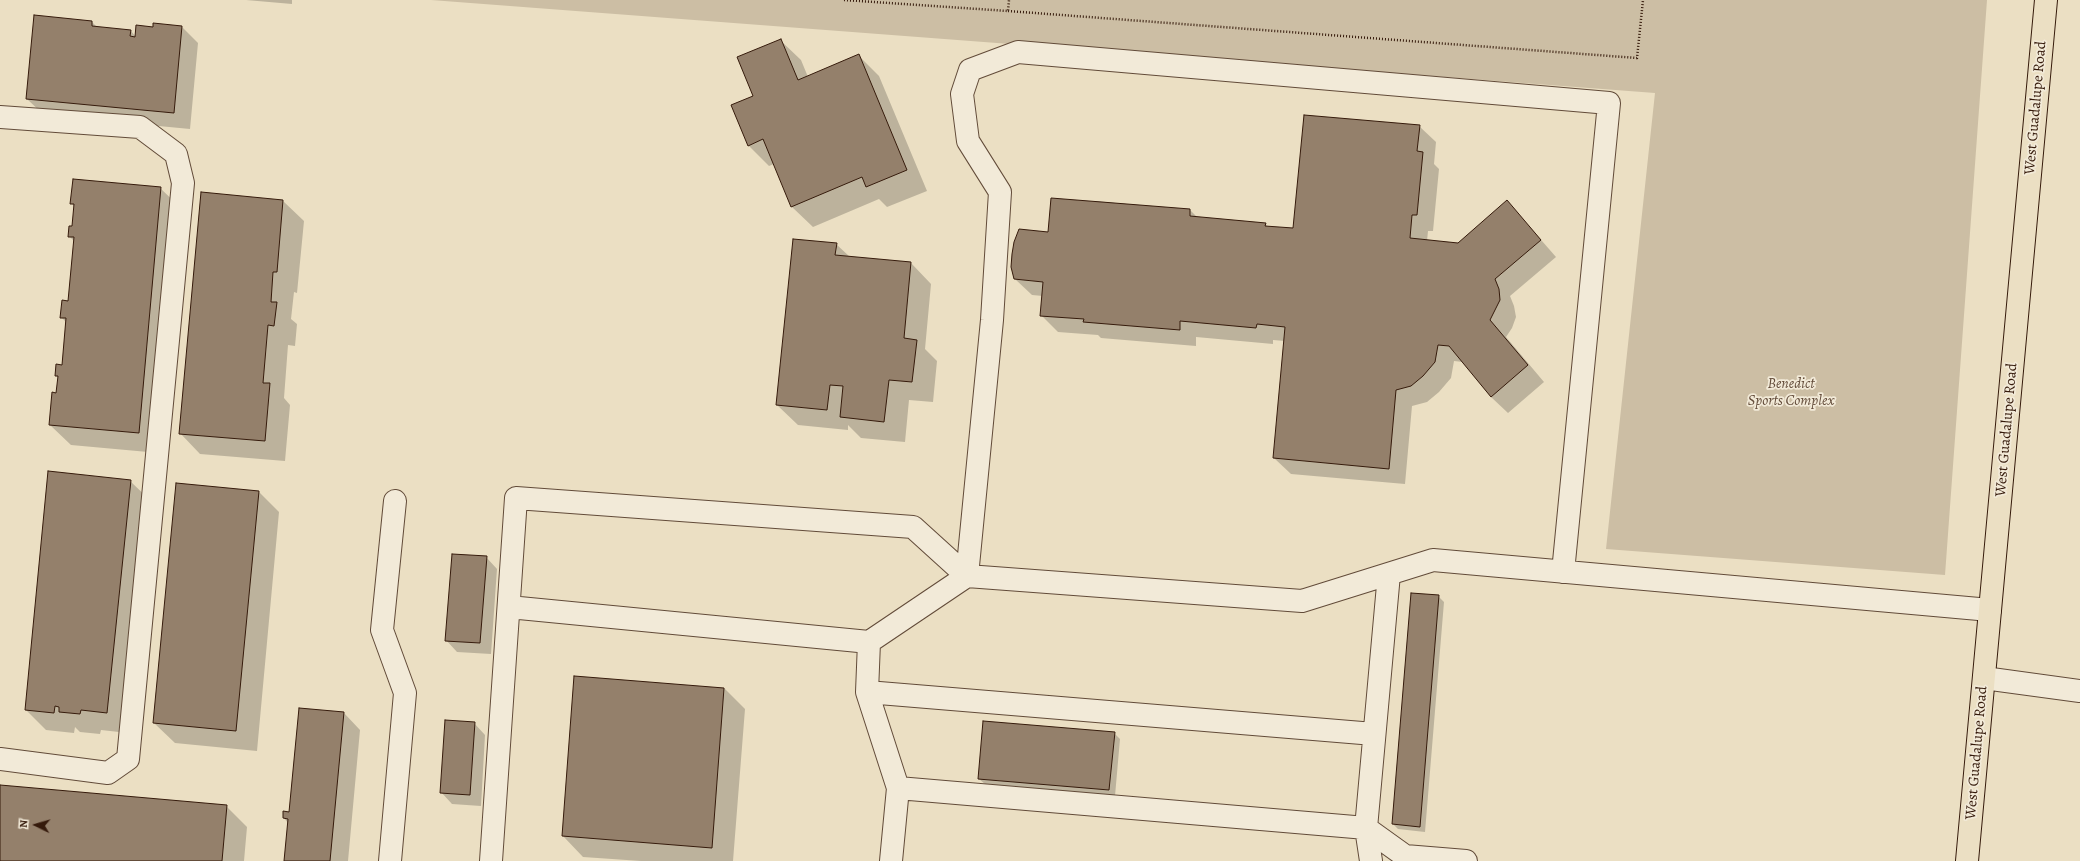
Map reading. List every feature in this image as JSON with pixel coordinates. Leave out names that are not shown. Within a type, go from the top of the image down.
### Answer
[{"type":"main road","name":"West Guadalupe Road","points":[[1968,861],[2046,0]]},
{"type":"street","points":[[967,576],[992,320],[1000,192],[968,141],[962,94],[970,70],[1018,52],[1608,103],[1563,572]]},
{"type":"street","points":[[0,117],[140,127],[176,154],[183,183],[128,759],[108,774],[0,759]]},
{"type":"street","points":[[490,861],[516,498],[913,527],[967,576],[1302,601],[1433,560],[1990,610]]},
{"type":"street","points":[[390,861],[405,693],[382,630],[395,501]]},
{"type":"street","points":[[1371,861],[1366,828],[1389,574]]},
{"type":"street","points":[[509,607],[869,642],[967,576]]},
{"type":"street","points":[[869,642],[867,692],[898,788],[891,861]]},
{"type":"street","points":[[1984,678],[2080,690]]},
{"type":"street","points":[[867,692],[1374,734]]},
{"type":"street","points":[[898,788],[1366,828],[1405,856],[1466,861]]},
{"type":"path","points":[[844,0],[1637,58],[1644,0]]},
{"type":"path","points":[[1008,12],[1009,0]]},
{"type":"green space","name":"Benedict Sports Complex","points":[[431,0],[1987,0],[1945,575],[1606,549],[1655,93]]},
{"type":"building","points":[[34,15],[92,21],[92,26],[131,30],[130,36],[135,37],[136,25],[153,27],[153,23],[182,26],[174,113],[26,99]]},
{"type":"building","points":[[781,39],[798,80],[859,54],[907,170],[866,187],[862,177],[791,207],[763,139],[748,146],[731,105],[753,96],[737,57]]},
{"type":"building","points":[[1304,115],[1420,125],[1417,151],[1423,152],[1417,215],[1412,215],[1410,238],[1458,243],[1507,200],[1541,240],[1495,279],[1499,289],[1500,300],[1490,320],[1528,365],[1491,397],[1449,346],[1438,345],[1435,362],[1423,376],[1411,386],[1396,390],[1389,469],[1273,458],[1285,327],[1257,324],[1256,328],[1180,321],[1180,330],[1083,322],[1084,319],[1040,316],[1043,282],[1014,279],[1011,267],[1014,242],[1019,229],[1048,232],[1051,198],[1190,209],[1190,216],[1266,223],[1265,226],[1293,228]]},
{"type":"building","points":[[73,179],[161,187],[139,433],[49,425],[52,392],[56,393],[58,376],[55,376],[56,364],[62,365],[66,318],[60,318],[62,300],[68,301],[74,237],[68,237],[69,226],[72,226],[74,204],[70,204]]},
{"type":"building","points":[[201,192],[283,200],[277,272],[273,272],[271,302],[277,302],[274,326],[268,325],[263,383],[270,383],[265,441],[179,434]]},
{"type":"building","points":[[793,239],[837,243],[835,255],[911,262],[904,338],[917,340],[912,382],[889,380],[884,422],[840,417],[843,386],[830,385],[827,410],[776,405]]},
{"type":"building","points":[[48,471],[131,480],[107,713],[81,710],[80,714],[59,712],[59,707],[55,706],[54,713],[25,710]]},
{"type":"building","points":[[176,483],[259,491],[236,731],[153,723]]},
{"type":"building","points":[[452,554],[487,556],[480,643],[445,641]]},
{"type":"building","points":[[1411,593],[1439,595],[1420,827],[1392,824]]},
{"type":"building","points":[[574,676],[724,688],[712,848],[562,836]]},
{"type":"building","points":[[299,708],[344,712],[330,861],[284,861],[288,819],[283,818],[283,811],[289,812]]},
{"type":"building","points":[[445,720],[475,722],[470,795],[440,793]]},
{"type":"building","points":[[983,721],[1115,732],[1109,790],[978,779]]},
{"type":"building","points":[[0,785],[227,805],[222,861],[0,861]]}]
